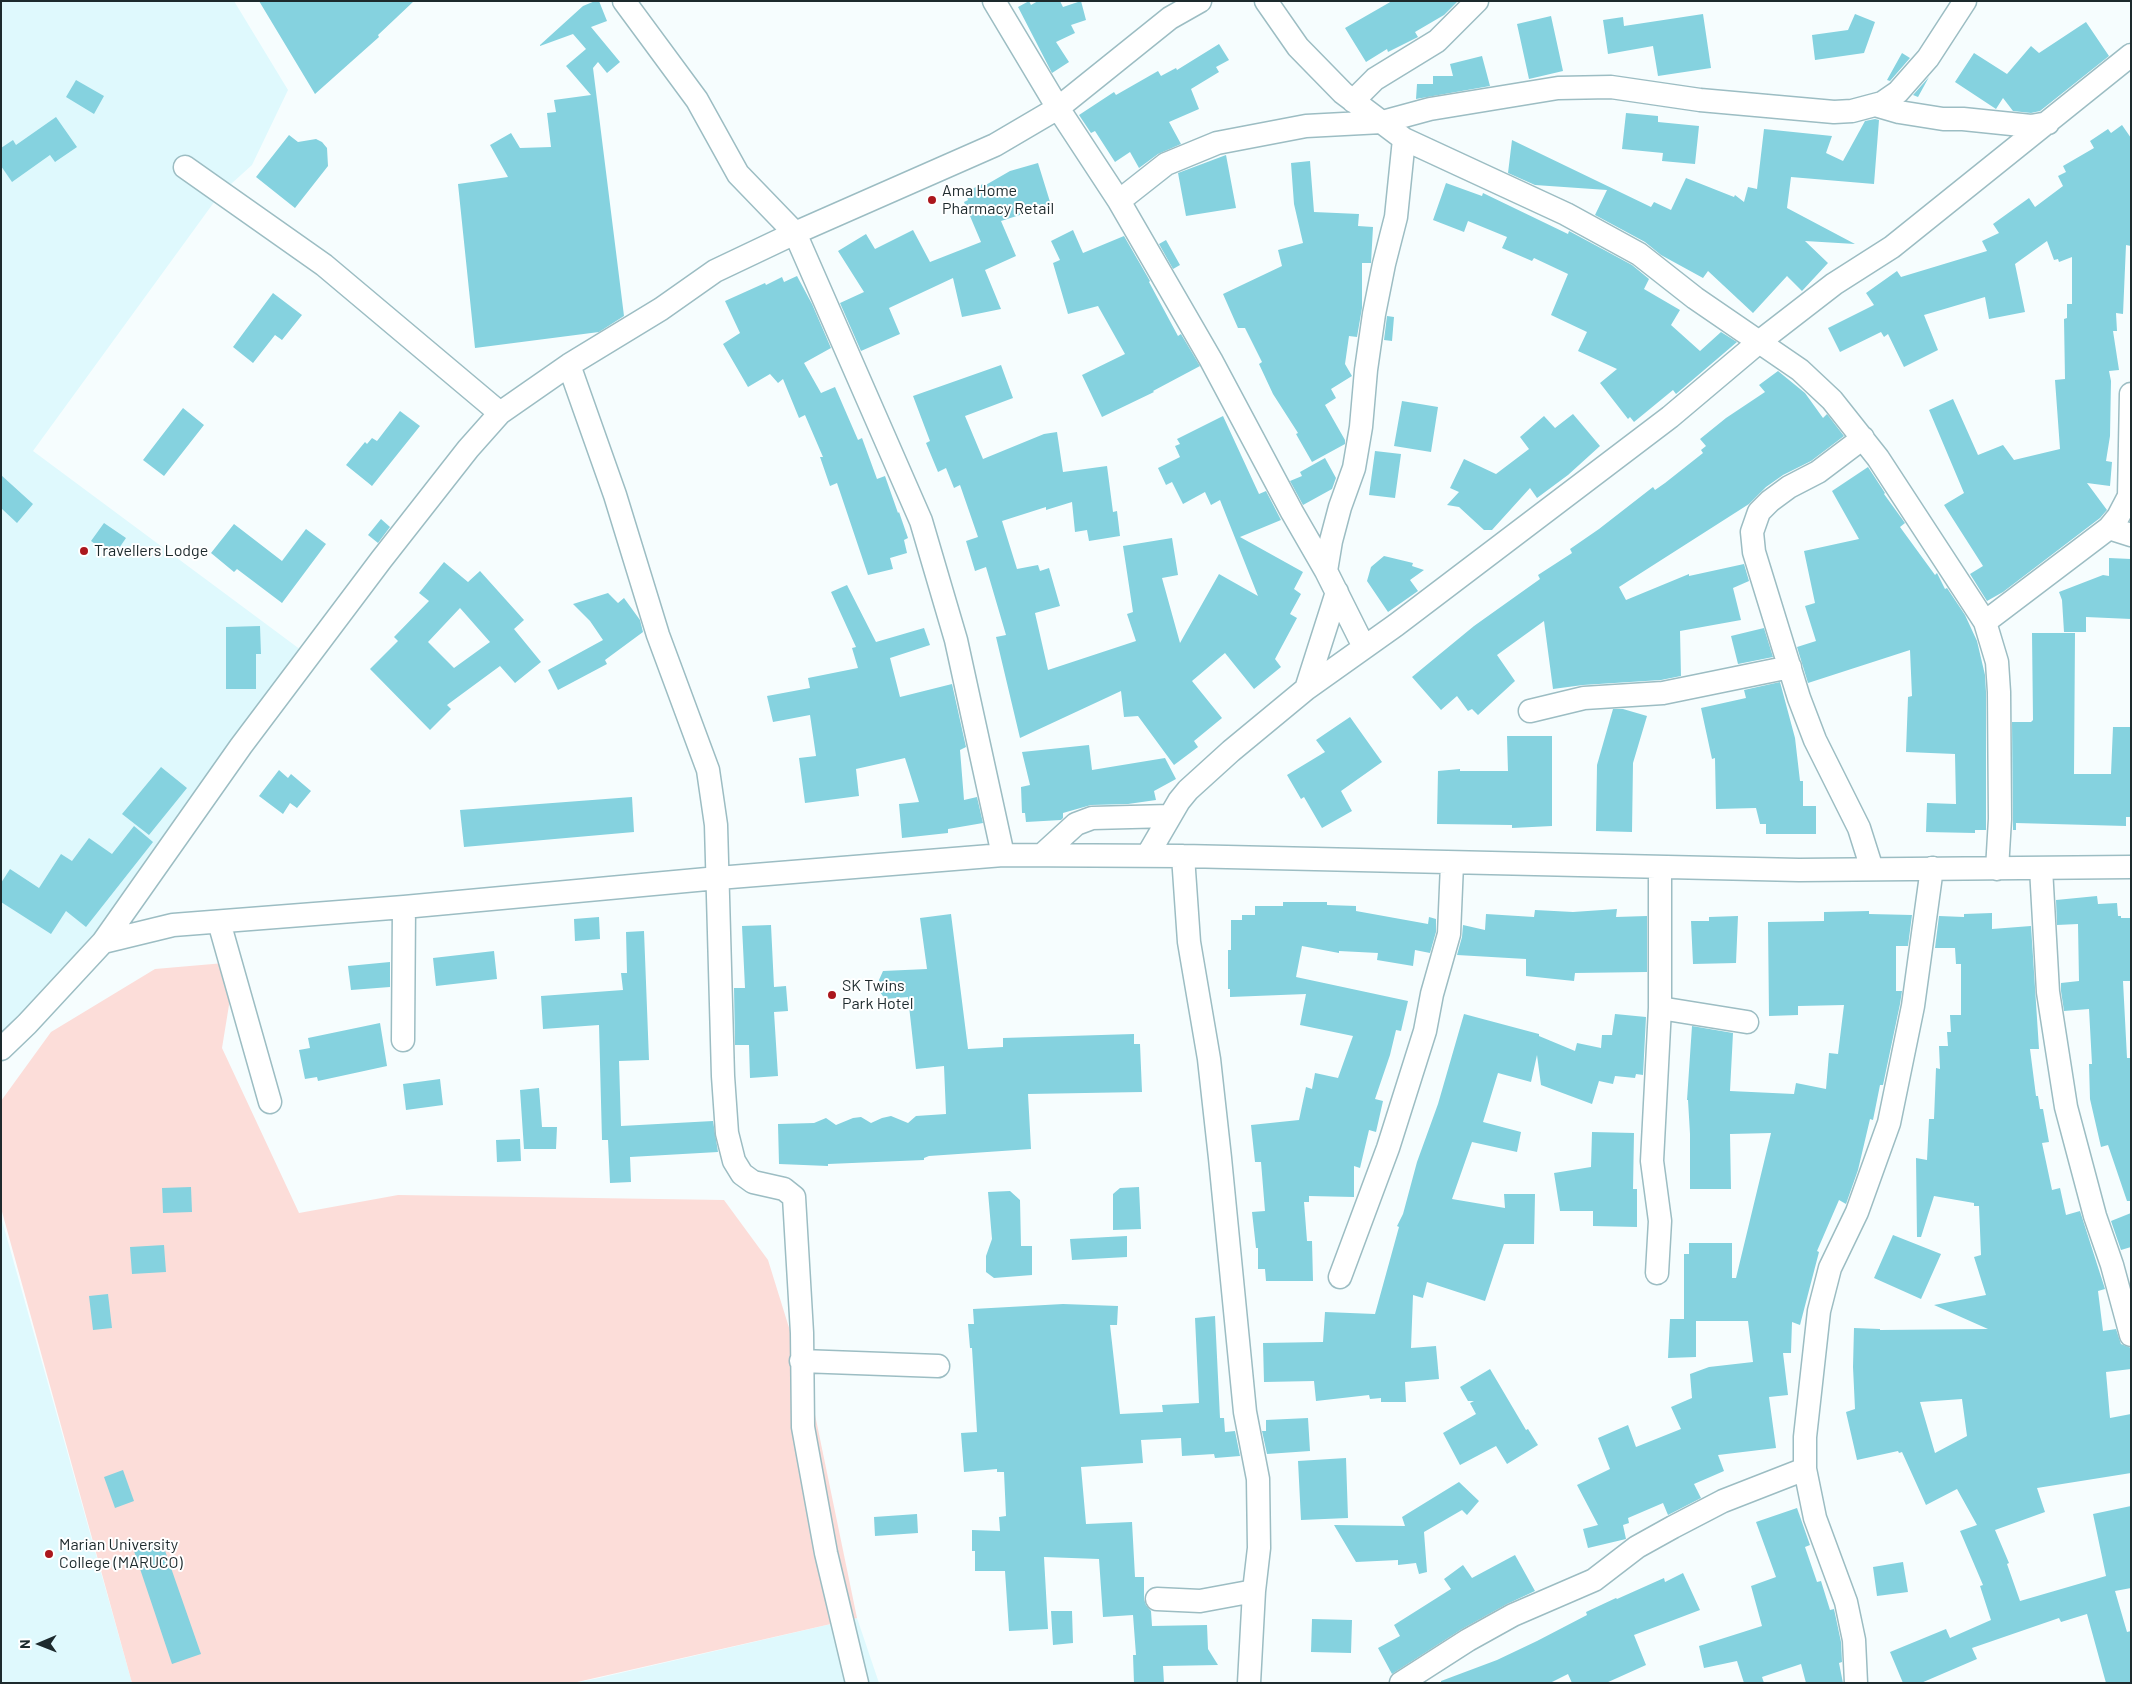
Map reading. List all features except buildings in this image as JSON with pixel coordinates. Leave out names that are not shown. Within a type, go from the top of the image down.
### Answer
[{"type":"street","points":[[624,1],[697,100],[738,174],[795,233],[920,521],[956,640],[1003,855]]},
{"type":"street","points":[[994,1],[1058,108],[1119,201],[1211,360],[1292,512],[1326,571],[1364,647]]},
{"type":"street","points":[[1,1049],[27,1024],[103,942],[241,746],[381,560],[468,449],[500,413],[569,365],[661,309],[715,271],[795,233],[995,145],[1058,108],[1170,18],[1200,1]]},
{"type":"street","points":[[1266,1],[1298,47],[1348,97],[1404,139],[1566,214],[1639,254],[1695,298],[1800,370],[1832,400],[1878,458],[1985,622],[1997,662],[1999,692],[2000,810],[1997,869]]},
{"type":"street","points":[[1306,126],[1328,109],[1438,41],[1477,1]]},
{"type":"street","points":[[1119,201],[1166,164],[1217,143],[1306,126],[1382,122],[1430,110],[1558,88],[1611,87],[1700,100],[1834,112],[1852,111],[1882,103],[1898,92],[1928,58],[1954,5]]},
{"type":"street","points":[[1147,856],[1170,816],[1188,790],[1231,751],[1306,689],[1458,579],[1670,417],[1759,342],[1834,284],[1892,247],[2131,55]]},
{"type":"street","points":[[1875,105],[1899,112],[1943,119],[1963,119],[2031,126],[2048,123]]},
{"type":"street","points":[[1326,571],[1333,532],[1354,468],[1361,427],[1366,370],[1374,314],[1396,216],[1404,139]]},
{"type":"street","points":[[185,166],[324,265],[500,413]]},
{"type":"street","points":[[569,365],[615,495],[658,635],[708,770],[716,825],[723,1076],[727,1133],[734,1161],[742,1174],[753,1182],[784,1189],[794,1197],[805,1436],[826,1554],[857,1683]]},
{"type":"street","points":[[1985,622],[2109,528],[2118,517],[2129,496],[2131,394]]},
{"type":"street","points":[[1863,438],[1818,472],[1790,487],[1770,501],[1759,512],[1752,532],[1754,552],[1799,698],[1815,740],[1859,828],[1872,870]]},
{"type":"street","points":[[2109,528],[2131,535]]},
{"type":"street","points":[[1306,689],[1337,592]]},
{"type":"street","points":[[1530,711],[1584,698],[1663,693],[1790,667]]},
{"type":"street","points":[[1042,856],[1076,824],[1092,818],[1170,816]]},
{"type":"street","points":[[103,942],[172,925],[404,907],[718,878],[1003,855],[1183,856],[1452,864],[1799,870],[2131,867]]},
{"type":"street","points":[[1183,856],[1189,942],[1209,1059],[1245,1412],[1258,1479],[1259,1548],[1254,1591],[1249,1683]]},
{"type":"street","points":[[1340,1277],[1388,1148],[1425,1031],[1432,994],[1449,934],[1452,864]]},
{"type":"street","points":[[1657,1273],[1660,1221],[1652,1161],[1660,1008],[1660,867]]},
{"type":"street","points":[[1856,1683],[1854,1640],[1846,1602],[1815,1518],[1805,1469],[1805,1437],[1819,1311],[1830,1268],[1857,1212],[1889,1123],[1912,1006],[1932,868]]},
{"type":"street","points":[[2041,868],[2048,992],[2066,1107],[2095,1216],[2112,1265],[2131,1335]]},
{"type":"street","points":[[404,907],[404,1040]]},
{"type":"street","points":[[219,922],[270,1102]]},
{"type":"street","points":[[1660,1008],[1746,1022]]},
{"type":"street","points":[[801,1362],[938,1366]]},
{"type":"street","points":[[1401,1683],[1468,1640],[1513,1615],[1594,1580],[1637,1547],[1673,1527],[1723,1501],[1805,1469]]},
{"type":"street","points":[[1157,1599],[1200,1601],[1254,1591]]},
{"type":"shaded area","name":"Travellers Lodge","points":[[1,1],[234,1],[288,90],[252,165],[220,194],[33,451],[301,650],[79,960],[1,1045]]},
{"type":"shaded area","points":[[236,962],[222,1048],[299,1213],[398,1195],[724,1200],[768,1260],[813,1405],[857,1618],[573,1683],[132,1683],[1,1208],[1,1101],[51,1032],[155,969]]},
{"type":"shaded area","name":"Marian University College (MARUCO)","points":[[1,1217],[60,1426],[132,1683],[1,1683]]},
{"type":"shaded area","points":[[857,1618],[879,1683],[573,1683],[599,1678]]},
{"type":"place","name":"Ama Home Pharmacy Retail","points":[[932,200]]},
{"type":"place","name":"Travellers Lodge","points":[[84,551]]},
{"type":"place","name":"SK Twins Park Hotel","points":[[832,995]]},
{"type":"place","name":"Marian University College (MARUCO)","points":[[49,1554]]}]
